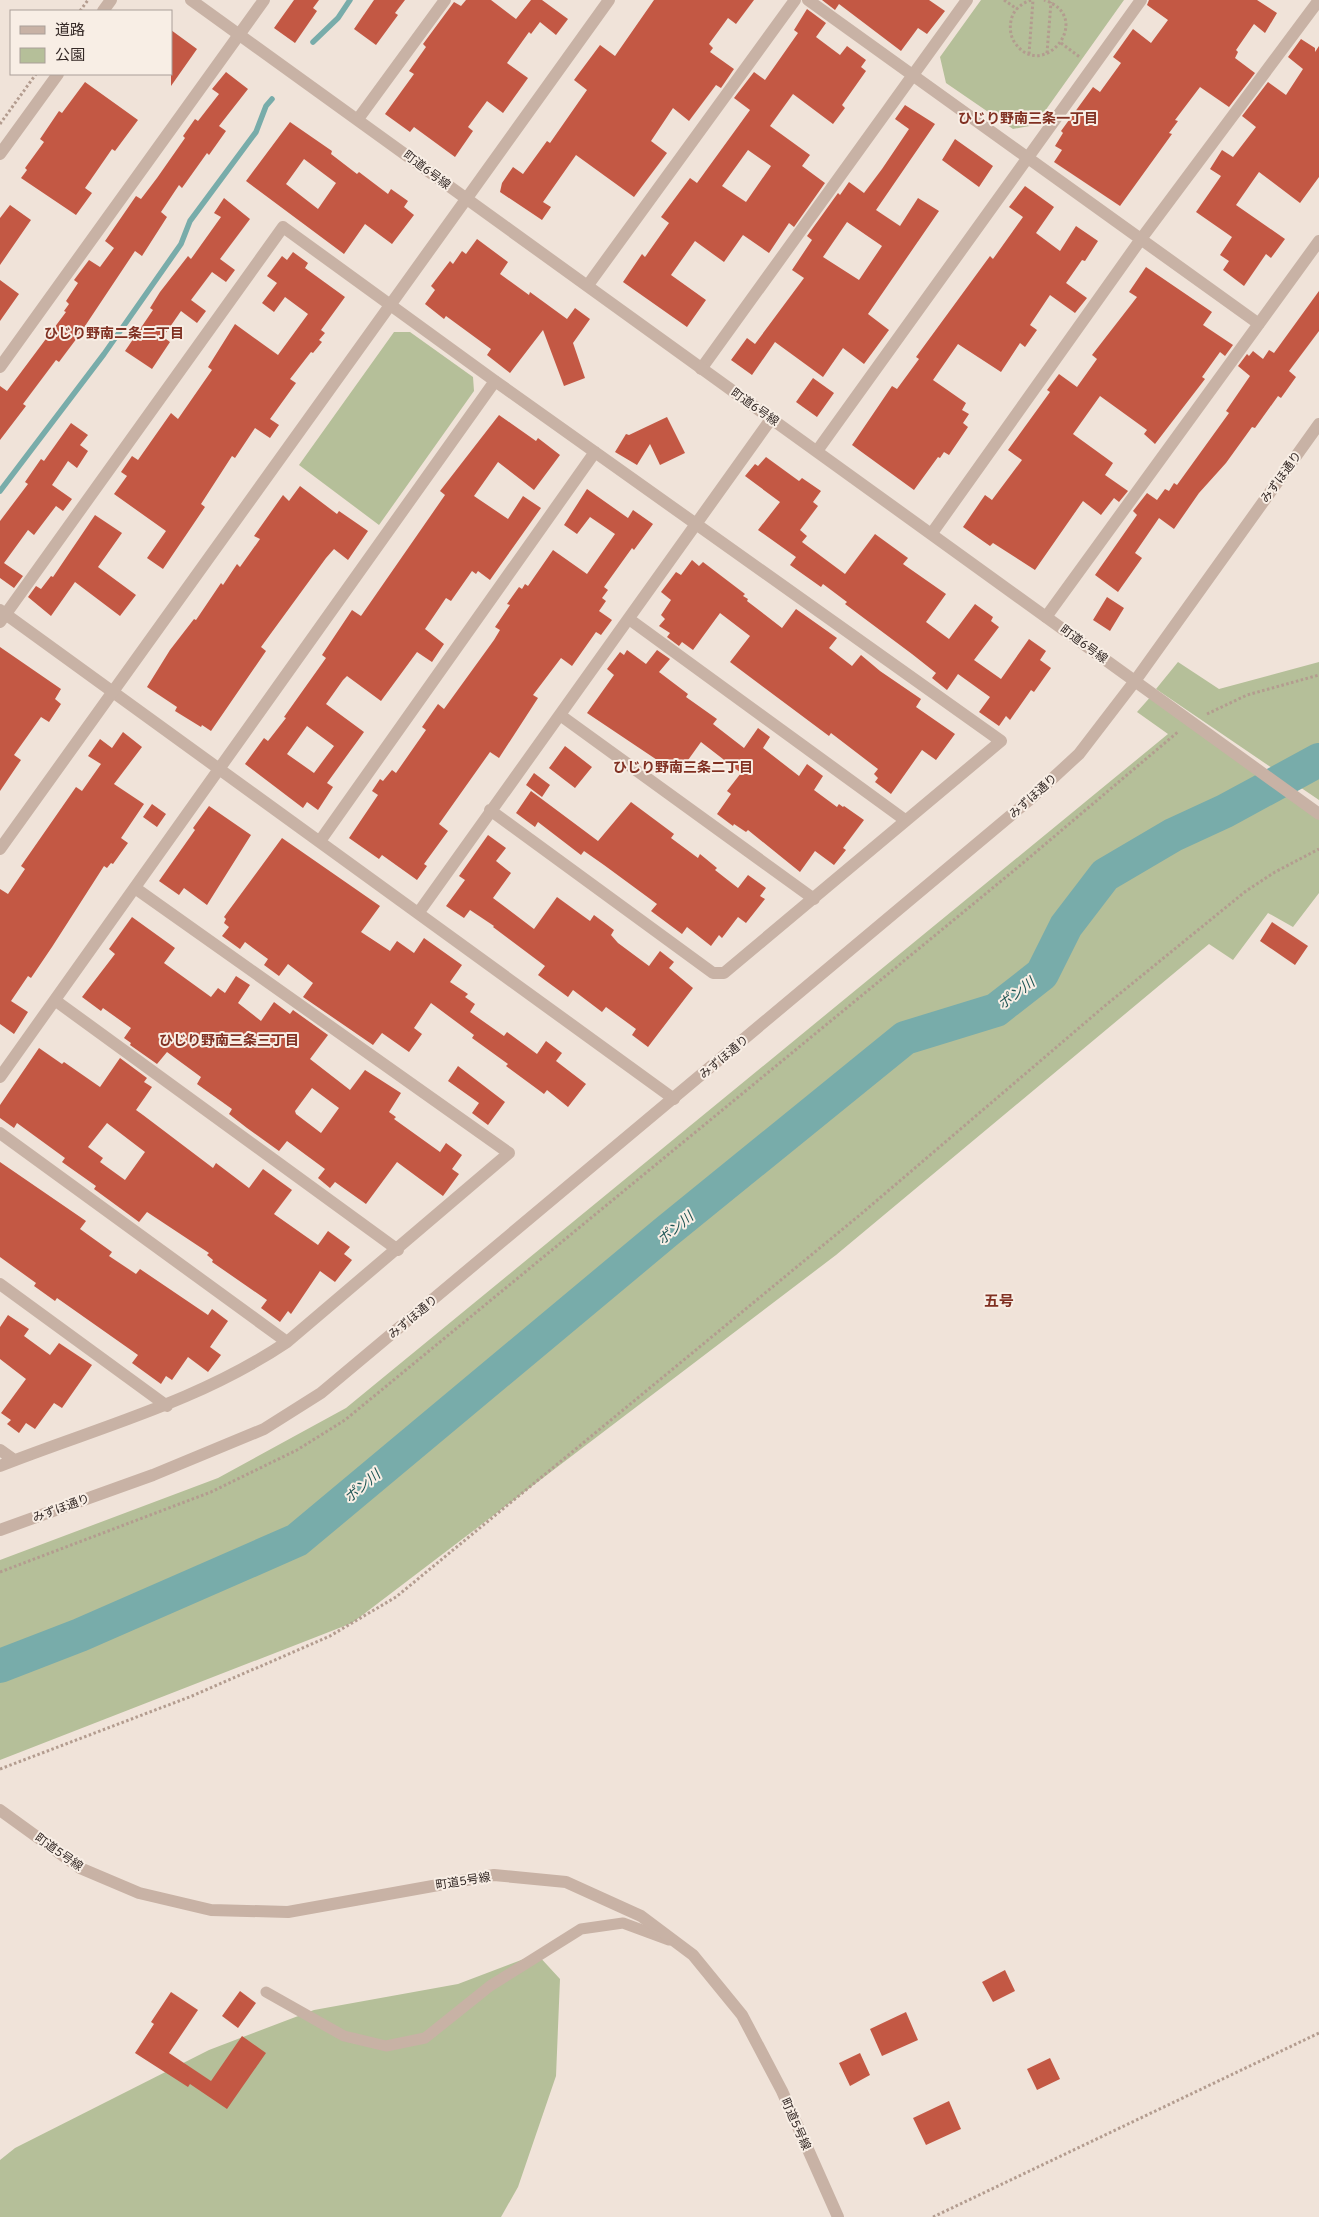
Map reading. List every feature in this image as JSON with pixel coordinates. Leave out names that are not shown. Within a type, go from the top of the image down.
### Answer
[{"type":"street","name":"町道6号線","points":[[191,0],[1319,814]]},
{"type":"street","points":[[0,367],[264,0]]},
{"type":"street","points":[[358,119],[445,0]]},
{"type":"street","points":[[0,849],[609,0]]},
{"type":"street","points":[[588,285],[795,0]]},
{"type":"street","points":[[808,0],[1259,324]]},
{"type":"street","points":[[701,369],[967,0]]},
{"type":"street","points":[[816,451],[1141,0]]},
{"type":"street","points":[[932,533],[1141,239],[1319,0]]},
{"type":"street","points":[[0,154],[57,75]]},
{"type":"street","points":[[490,810],[713,973],[724,973],[1001,741],[495,381],[392,304],[283,227],[2,615],[218,767],[674,1099]]},
{"type":"street","points":[[1046,617],[1319,241]]},
{"type":"street","points":[[0,1077],[56,1001],[218,767],[495,381]]},
{"type":"street","points":[[419,912],[490,810],[698,524],[771,419]]},
{"type":"street","name":"みずほ通り","points":[[0,1530],[153,1475],[264,1429],[321,1393],[674,1099],[1028,801],[1079,754],[1136,681],[1319,424]]},
{"type":"street","points":[[320,841],[595,452]]},
{"type":"street","points":[[629,619],[905,820]]},
{"type":"street","points":[[560,715],[814,898]]},
{"type":"street","points":[[0,1466],[167,1406],[252,1366],[287,1342],[398,1250],[509,1153],[135,888]]},
{"type":"street","points":[[56,1001],[398,1250]]},
{"type":"street","points":[[0,1133],[287,1342]]},
{"type":"street","points":[[0,1284],[167,1406]]},
{"type":"street","points":[[0,1450],[14,1460]]},
{"type":"street","name":"町道5号線","points":[[0,1810],[80,1868],[139,1893],[211,1910],[288,1912],[494,1875],[566,1882],[640,1916],[693,1955],[742,2015],[782,2092],[838,2217]]},
{"type":"lane","points":[[266,1992],[344,2036],[386,2046],[425,2038],[490,1986],[581,1929],[623,1923],[676,1942]]},
{"type":"path","points":[[1004,0],[1017,9]]},
{"type":"path","points":[[1032,0],[1017,9],[1012,17],[1011,35],[1021,50],[1029,54],[1047,54],[1061,43],[1066,25],[1059,8],[1051,2],[1044,0]]},
{"type":"path","points":[[1029,54],[1032,0]]},
{"type":"path","points":[[1047,54],[1051,2]]},
{"type":"path","points":[[1061,43],[1093,66]]},
{"type":"path","points":[[0,124],[35,75]]},
{"type":"path","points":[[0,1572],[237,1481],[297,1450],[345,1420],[1018,868],[1191,721],[1247,695],[1319,674]]},
{"type":"path","points":[[0,1770],[201,1693],[330,1636],[396,1597],[853,1220],[1107,1004],[1238,897],[1275,872],[1319,848]]},
{"type":"path","points":[[933,2217],[1319,2033]]},
{"type":"green space","points":[[981,0],[1124,0],[1035,125],[1013,129],[946,83],[940,57]]},
{"type":"green space","points":[[394,332],[410,332],[473,377],[474,391],[379,525],[299,465]]},
{"type":"green space","points":[[1178,662],[1219,689],[1319,662],[1319,800],[1156,689]]},
{"type":"green space","points":[[1153,694],[1319,814],[1319,893],[1293,927],[1268,913],[1233,960],[1209,944],[836,1255],[352,1623],[0,1760],[0,1560],[218,1478],[346,1408],[1168,734],[1137,712]]},
{"type":"green space","points":[[537,1954],[560,1979],[556,2076],[518,2187],[501,2217],[0,2217],[0,2160],[15,2148],[209,2050],[314,2010],[458,1984]]},
{"type":"building","points":[[294,0],[319,0],[313,8],[317,11],[295,43],[274,28]]},
{"type":"building","points":[[374,0],[405,0],[395,13],[398,15],[376,45],[354,29]]},
{"type":"building","points":[[466,0],[491,0],[516,19],[531,0],[542,0],[568,19],[556,35],[540,22],[531,34],[529,32],[507,63],[528,78],[503,113],[487,101],[468,127],[473,131],[455,157],[414,127],[410,132],[385,114],[414,74],[409,71],[426,47],[423,44],[454,2],[461,6]]},
{"type":"building","points":[[654,0],[754,0],[736,24],[728,18],[709,44],[713,48],[710,52],[734,69],[721,88],[716,85],[689,121],[673,108],[651,141],[667,153],[634,197],[576,155],[543,202],[551,207],[542,220],[500,192],[502,183],[513,167],[523,174],[547,141],[550,143],[587,90],[574,80],[600,45],[615,56]]},
{"type":"building","points":[[822,0],[929,0],[945,11],[927,34],[918,28],[901,51],[839,4],[835,10]]},
{"type":"building","points":[[1149,0],[1257,0],[1277,13],[1265,33],[1254,24],[1236,50],[1238,52],[1235,58],[1255,73],[1229,107],[1200,87],[1175,120],[1178,121],[1169,133],[1172,134],[1120,206],[1054,162],[1062,150],[1055,146],[1063,133],[1061,131],[1093,87],[1100,92],[1121,63],[1113,57],[1133,29],[1151,43],[1168,20],[1147,5]]},
{"type":"building","points":[[807,9],[826,23],[816,37],[840,55],[847,46],[866,60],[861,67],[866,71],[842,105],[845,108],[833,124],[793,94],[770,126],[810,155],[802,166],[825,183],[794,227],[789,223],[769,253],[743,235],[724,262],[695,241],[671,275],[706,300],[687,327],[623,282],[642,254],[645,257],[669,223],[661,217],[690,178],[697,183],[750,110],[734,98],[754,72],[765,80],[798,33],[794,30]],"holes":[[[748,150],[771,166],[746,202],[722,186]]]},
{"type":"building","points":[[172,31],[197,49],[171,86],[172,75]]},
{"type":"building","points":[[1301,39],[1315,48],[1315,52],[1319,46],[1319,177],[1300,203],[1259,172],[1236,205],[1285,239],[1271,258],[1266,254],[1244,286],[1223,270],[1229,261],[1220,255],[1232,237],[1196,212],[1221,176],[1210,169],[1222,150],[1233,157],[1256,127],[1242,116],[1268,82],[1286,95],[1303,69],[1288,57]]},
{"type":"building","points":[[226,72],[248,89],[219,126],[226,131],[209,155],[207,153],[182,188],[179,185],[161,212],[167,217],[142,256],[135,251],[77,338],[59,362],[56,360],[23,404],[26,406],[0,440],[0,386],[7,391],[66,312],[64,311],[69,304],[66,301],[78,283],[74,280],[89,260],[100,267],[114,248],[105,241],[136,196],[141,199],[157,178],[185,138],[183,136],[195,119],[198,121],[219,94],[212,89]]},
{"type":"building","points":[[85,82],[138,120],[115,151],[112,149],[85,188],[92,193],[76,215],[21,178],[27,170],[25,168],[44,142],[40,139],[59,111],[62,113]]},
{"type":"building","points":[[905,105],[935,124],[876,210],[900,226],[918,198],[939,211],[868,314],[889,330],[864,364],[843,348],[823,377],[775,342],[752,375],[731,360],[747,338],[755,344],[804,278],[792,270],[812,240],[807,236],[838,193],[840,195],[849,182],[864,193],[882,169],[909,129],[895,119]],"holes":[[[847,222],[882,246],[859,280],[823,257]]]},
{"type":"building","points":[[290,122],[332,151],[331,154],[357,174],[359,172],[388,194],[391,189],[408,201],[404,207],[414,215],[392,244],[365,224],[344,254],[246,181]],"holes":[[[304,159],[336,183],[318,209],[286,184]]]},
{"type":"building","points":[[955,139],[993,166],[979,187],[942,160]]},
{"type":"building","points":[[1025,186],[1054,207],[1036,233],[1060,251],[1076,226],[1098,241],[1085,261],[1082,260],[1066,283],[1087,298],[1075,313],[1050,295],[1030,325],[1037,330],[1025,347],[1020,343],[1001,372],[958,344],[933,380],[966,403],[962,410],[969,414],[963,423],[968,427],[949,455],[944,452],[940,458],[938,457],[914,490],[852,445],[892,386],[897,389],[919,359],[916,357],[990,256],[993,259],[1023,217],[1009,207]]},
{"type":"building","points":[[224,198],[250,219],[220,259],[235,270],[226,282],[212,272],[191,300],[206,311],[197,323],[181,311],[163,337],[170,342],[152,369],[125,351],[153,310],[150,308],[160,292],[188,256],[191,259],[221,217],[214,213]]},
{"type":"building","points":[[10,205],[31,220],[0,265],[0,218]]},
{"type":"building","points":[[477,239],[508,262],[500,274],[529,295],[530,292],[567,319],[575,308],[590,319],[573,343],[585,378],[564,386],[543,330],[510,373],[487,355],[491,349],[446,316],[444,319],[425,304],[435,290],[431,286],[450,261],[453,264],[462,251],[466,254]]},
{"type":"building","points":[[293,252],[308,263],[305,268],[345,297],[321,330],[325,333],[319,340],[322,342],[313,353],[311,352],[290,379],[296,383],[270,419],[279,425],[270,438],[255,428],[235,458],[232,456],[201,504],[205,507],[163,569],[147,558],[166,531],[114,494],[127,476],[121,472],[132,456],[138,460],[171,413],[178,419],[212,370],[208,367],[235,324],[278,355],[308,314],[285,297],[274,312],[262,303],[277,283],[267,276],[282,256],[287,260]]},
{"type":"building","points":[[1146,267],[1212,312],[1203,325],[1233,345],[1225,356],[1220,352],[1202,377],[1205,379],[1155,444],[1144,434],[1147,430],[1100,396],[1073,434],[1113,463],[1105,475],[1128,491],[1119,502],[1114,498],[1101,515],[1083,501],[1035,570],[993,543],[990,546],[963,527],[985,495],[992,500],[1022,460],[1008,450],[1050,392],[1047,390],[1059,374],[1077,387],[1097,359],[1092,355],[1137,297],[1129,292]]},
{"type":"building","points":[[0,280],[19,294],[0,321]]},
{"type":"building","points":[[1319,291],[1319,331],[1289,371],[1296,377],[1281,398],[1278,396],[1255,428],[1252,427],[1226,463],[1199,493],[1174,529],[1159,518],[1135,553],[1142,558],[1118,592],[1095,575],[1137,515],[1133,511],[1147,493],[1157,500],[1165,489],[1169,491],[1174,483],[1177,485],[1229,413],[1226,411],[1250,376],[1238,366],[1247,354],[1249,356],[1253,351],[1263,359],[1269,350],[1274,353]]},
{"type":"building","points":[[813,378],[834,393],[817,417],[796,402]]},
{"type":"building","points":[[499,415],[536,441],[538,438],[560,455],[534,490],[498,462],[474,496],[508,519],[523,496],[541,508],[490,580],[478,571],[476,574],[472,571],[451,601],[446,598],[425,629],[444,644],[432,662],[417,652],[381,701],[347,676],[343,680],[326,704],[364,732],[327,783],[333,787],[318,810],[307,802],[303,808],[245,764],[264,738],[268,741],[286,718],[284,717],[326,658],[322,655],[352,610],[361,616],[445,495],[440,491]],"holes":[[[307,726],[334,746],[314,773],[287,754]]]},
{"type":"building","points":[[667,417],[685,453],[660,465],[650,444],[637,465],[615,452],[626,434],[629,435]]},
{"type":"building","points":[[71,423],[88,435],[80,445],[88,451],[77,468],[68,461],[52,485],[72,499],[63,511],[56,506],[34,535],[28,530],[4,563],[23,576],[14,588],[0,578],[0,521],[28,484],[25,482],[41,459],[44,461]]},
{"type":"building","points":[[766,457],[799,481],[802,478],[821,491],[813,502],[818,506],[800,530],[807,536],[802,542],[845,574],[875,534],[908,558],[903,564],[946,594],[926,622],[949,639],[975,604],[993,617],[991,621],[999,627],[974,660],[1001,679],[1029,639],[1046,651],[1040,660],[1051,668],[1034,692],[1031,690],[1010,720],[1006,716],[999,726],[979,712],[990,697],[958,674],[947,690],[932,678],[936,673],[845,604],[847,602],[823,584],[821,587],[790,565],[796,557],[758,530],[780,502],[745,476],[755,464],[758,466]]},
{"type":"building","points":[[300,486],[337,514],[339,511],[368,531],[348,560],[334,549],[326,558],[261,647],[266,651],[211,731],[175,711],[177,707],[147,687],[170,650],[194,619],[196,620],[221,583],[223,585],[237,564],[240,567],[260,539],[254,536],[283,495],[289,501]]},
{"type":"building","points":[[587,489],[628,518],[633,510],[653,524],[634,550],[632,548],[604,587],[608,590],[602,598],[606,601],[599,611],[612,620],[601,635],[596,632],[572,666],[561,658],[533,695],[538,698],[499,758],[490,752],[439,824],[448,831],[424,864],[427,866],[417,880],[382,855],[379,859],[349,838],[378,795],[372,791],[380,779],[383,781],[392,770],[396,773],[426,730],[422,727],[438,704],[444,709],[494,640],[500,630],[495,627],[510,605],[507,604],[519,587],[522,589],[525,584],[528,586],[553,550],[587,574],[615,534],[590,517],[577,534],[564,525]]},
{"type":"building","points":[[95,515],[122,533],[98,567],[136,595],[120,616],[75,582],[51,616],[28,597],[36,586],[41,589],[51,576],[53,577]]},
{"type":"building","points":[[692,560],[699,566],[703,562],[745,594],[743,596],[748,599],[747,601],[782,628],[796,609],[837,638],[829,648],[852,666],[861,655],[880,671],[921,699],[916,707],[955,734],[936,760],[922,750],[891,794],[875,782],[878,778],[874,774],[878,769],[831,733],[829,736],[730,662],[750,636],[720,613],[693,650],[682,642],[679,646],[667,637],[670,633],[659,626],[665,619],[661,615],[671,600],[661,592],[676,572],[681,575]]},
{"type":"building","points":[[1107,597],[1124,608],[1110,631],[1093,620]]},
{"type":"building","points":[[0,647],[61,689],[55,699],[61,704],[49,722],[41,717],[14,755],[21,760],[0,791]]},
{"type":"building","points":[[627,650],[646,664],[657,650],[670,659],[659,672],[688,694],[686,697],[717,719],[713,724],[744,748],[758,728],[770,737],[763,748],[799,776],[807,764],[823,776],[814,790],[837,807],[839,804],[844,806],[864,820],[843,848],[846,850],[834,865],[815,851],[800,872],[748,830],[746,832],[734,824],[733,826],[717,814],[731,794],[727,791],[741,773],[701,742],[678,774],[587,713],[614,675],[607,669],[620,652],[624,655]]},
{"type":"building","points":[[123,732],[142,747],[114,784],[144,804],[121,838],[128,843],[113,864],[111,863],[107,868],[104,866],[31,978],[28,976],[11,1001],[28,1012],[14,1034],[0,1024],[0,889],[8,894],[25,869],[21,866],[76,787],[82,791],[101,764],[88,756],[100,739],[112,748]]},
{"type":"building","points":[[565,746],[592,767],[575,788],[549,768]]},
{"type":"building","points":[[534,773],[550,785],[542,797],[526,785]]},
{"type":"building","points":[[531,791],[598,841],[631,802],[674,834],[671,838],[698,858],[700,854],[717,868],[715,870],[738,888],[748,875],[766,888],[760,896],[765,899],[746,923],[738,917],[722,938],[719,935],[711,946],[687,927],[682,934],[651,911],[657,904],[604,865],[584,851],[581,855],[538,822],[535,827],[516,813]]},
{"type":"building","points":[[152,804],[166,814],[157,827],[143,817]]},
{"type":"building","points":[[209,806],[251,835],[207,905],[184,888],[179,895],[159,881],[195,830],[193,828]]},
{"type":"building","points":[[488,835],[506,848],[496,861],[511,873],[493,898],[534,929],[557,897],[590,921],[594,915],[614,930],[611,935],[618,943],[649,966],[660,951],[674,962],[669,968],[693,988],[648,1047],[632,1035],[636,1029],[606,1007],[602,1012],[573,990],[568,997],[538,975],[545,966],[494,926],[470,910],[464,918],[446,906],[465,880],[459,876]]},
{"type":"building","points":[[282,838],[380,906],[361,932],[390,951],[397,941],[414,953],[424,938],[462,965],[450,982],[468,994],[465,997],[475,1004],[470,1012],[504,1036],[507,1032],[537,1054],[546,1041],[562,1053],[556,1061],[586,1084],[568,1107],[547,1090],[544,1094],[506,1066],[508,1064],[472,1038],[474,1035],[431,1003],[414,1028],[422,1034],[409,1052],[382,1033],[373,1045],[303,997],[313,983],[288,964],[279,976],[264,965],[268,959],[245,942],[240,949],[222,936],[229,927],[224,923],[226,919],[224,917]]},
{"type":"building","points":[[132,917],[175,948],[164,963],[211,997],[218,988],[225,993],[236,976],[250,985],[238,1003],[261,1021],[274,1002],[290,1014],[293,1010],[328,1035],[310,1059],[350,1090],[365,1070],[401,1093],[389,1112],[396,1117],[394,1119],[440,1152],[446,1143],[462,1155],[452,1169],[459,1174],[443,1196],[397,1162],[366,1204],[335,1182],[330,1188],[318,1178],[325,1169],[287,1141],[279,1151],[229,1114],[232,1109],[197,1084],[201,1077],[167,1052],[157,1064],[130,1045],[131,1043],[124,1038],[131,1028],[103,1008],[101,1011],[82,997],[115,954],[109,949]],"holes":[[[312,1088],[339,1108],[321,1133],[296,1114],[295,1111]]]},
{"type":"building","points":[[1272,922],[1308,946],[1295,965],[1260,941]]},
{"type":"building","points":[[39,1048],[62,1064],[64,1062],[100,1087],[120,1058],[147,1078],[144,1082],[152,1087],[136,1110],[213,1168],[216,1163],[249,1188],[263,1169],[292,1190],[274,1214],[318,1245],[328,1231],[350,1247],[344,1254],[352,1260],[335,1282],[320,1271],[291,1314],[288,1311],[280,1322],[261,1308],[267,1300],[212,1262],[213,1260],[207,1255],[209,1253],[147,1212],[139,1222],[94,1189],[96,1186],[62,1162],[65,1158],[17,1123],[14,1128],[0,1118],[0,1105]],"holes":[[[107,1123],[145,1152],[125,1180],[100,1162],[103,1158],[88,1147]]]},
{"type":"building","points":[[458,1066],[505,1102],[488,1125],[472,1113],[479,1103],[448,1081]]},
{"type":"building","points":[[0,1162],[86,1221],[80,1229],[112,1252],[109,1256],[136,1274],[140,1269],[208,1315],[212,1309],[228,1321],[210,1347],[221,1355],[208,1372],[188,1357],[172,1380],[166,1376],[161,1384],[132,1363],[138,1355],[57,1298],[55,1301],[34,1286],[36,1283],[0,1257]]},
{"type":"building","points":[[8,1315],[29,1329],[24,1336],[50,1355],[59,1343],[92,1365],[62,1408],[54,1403],[35,1429],[26,1423],[19,1433],[7,1424],[11,1420],[1,1413],[26,1379],[0,1359],[0,1327]]},
{"type":"building","points":[[1005,1970],[1015,1991],[993,2002],[982,1982]]},
{"type":"building","points":[[240,1991],[256,2003],[238,2028],[222,2016]]},
{"type":"building","points":[[171,1992],[198,2010],[169,2053],[211,2081],[242,2036],[266,2053],[227,2109],[190,2084],[188,2087],[135,2053],[154,2024],[151,2022]]},
{"type":"building","points":[[906,2012],[918,2040],[882,2056],[870,2029]]},
{"type":"building","points":[[860,2053],[870,2075],[850,2086],[839,2063]]},
{"type":"building","points":[[1050,2058],[1060,2079],[1037,2090],[1027,2069]]},
{"type":"building","points":[[949,2101],[961,2129],[926,2145],[913,2118]]},
{"type":"waterway","points":[[313,42],[338,18],[350,0]]},
{"type":"waterway","points":[[0,491],[104,354],[181,244],[190,221],[256,132],[266,106],[272,99]]},
{"type":"waterway","name":"ポン川","points":[[0,1666],[80,1635],[297,1540],[666,1232],[905,1038],[996,1010],[1042,974],[1066,926],[1105,875],[1173,835],[1225,811],[1319,760]]},
{"type":"district","name":"ひじり野南三条一丁目","points":[[1028,118]]},
{"type":"district","name":"ひじり野南二条二丁目","points":[[114,333]]},
{"type":"district","name":"ひじり野南三条二丁目","points":[[683,767]]},
{"type":"district","name":"ひじり野南三条三丁目","points":[[229,1040]]},
{"type":"district","name":"五号","points":[[999,1301]]}]
